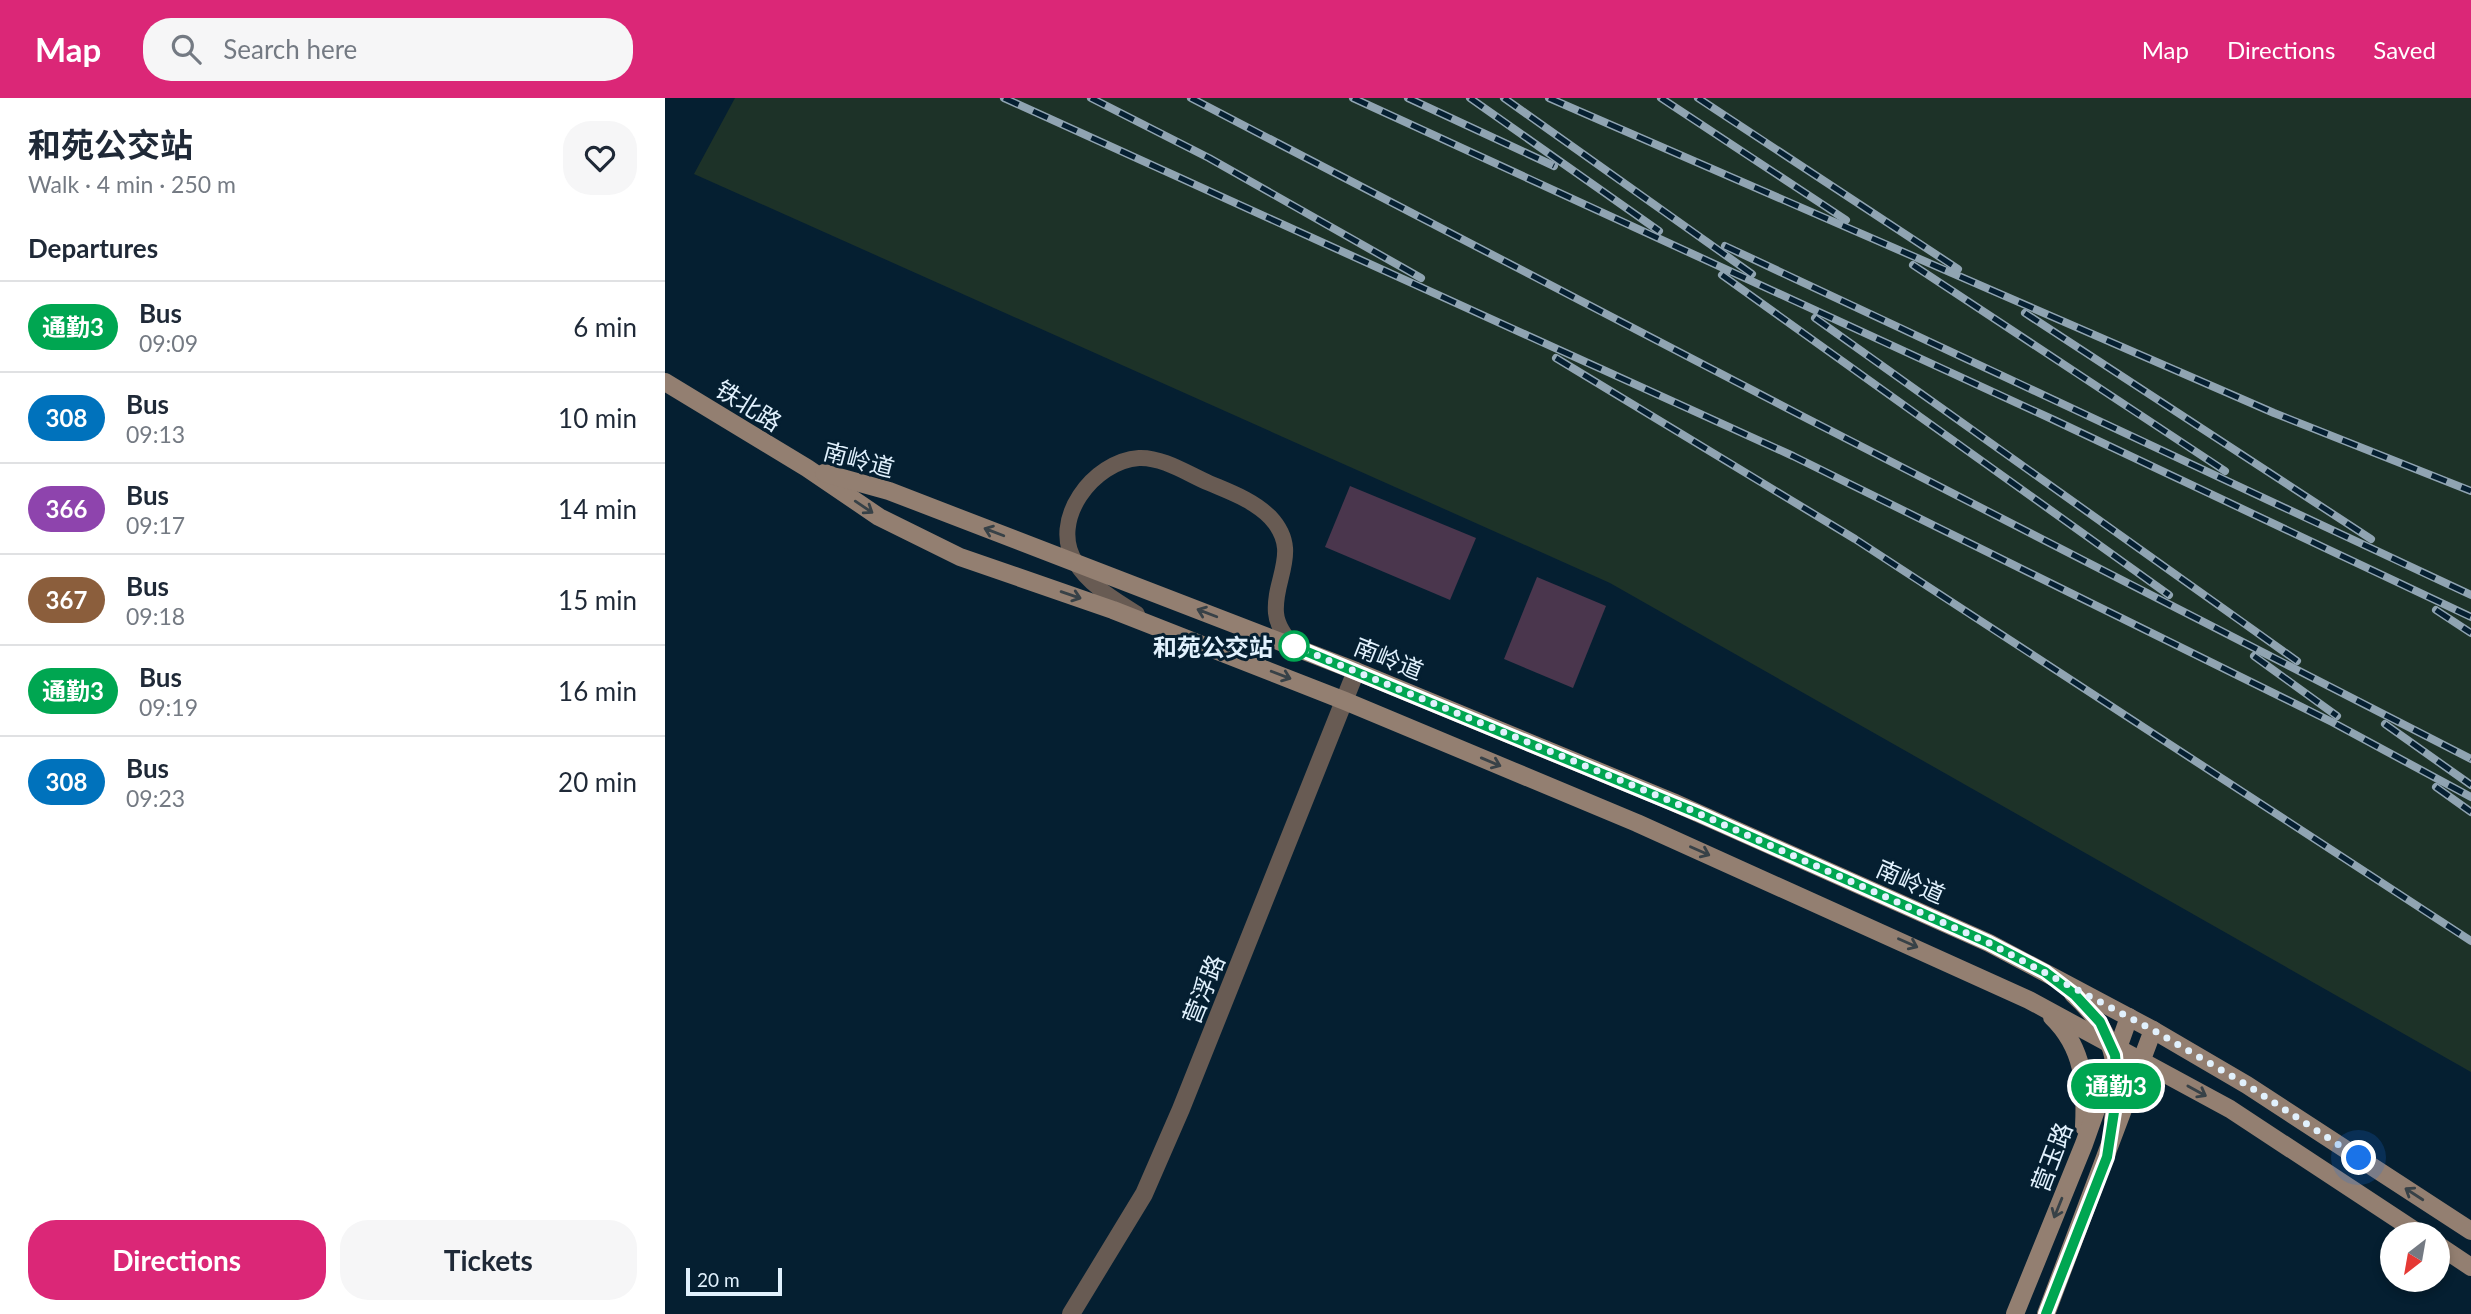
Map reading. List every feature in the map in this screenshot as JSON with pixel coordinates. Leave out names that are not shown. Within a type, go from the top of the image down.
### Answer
[{"type":"street","name":"铁北路","points":[[665,382],[807,468]]},
{"type":"street","name":"南岭道","points":[[807,468],[889,491],[1356,671],[1673,802],[1989,943],[2153,1030],[2247,1085],[2471,1231]]},
{"type":"street","name":"南岭道","points":[[807,468],[879,517],[960,557],[1158,628],[1345,701],[1649,828],[2029,1000],[2230,1109],[2402,1222]]},
{"type":"street","name":"营浮路","points":[[1071,1314],[1144,1194],[1181,1109],[1356,671]]},
{"type":"street","points":[[2045,972],[2084,1004],[2100,1022],[2114,1048],[2117,1076],[2107,1157]]},
{"type":"street","points":[[2029,1000],[2064,1029],[2079,1056],[2085,1088],[2084,1144]]},
{"type":"street","name":"营玉路","points":[[2015,1314],[2084,1144],[2114,1048],[2129,1017]]},
{"type":"street","points":[[2046,1314],[2153,1030]]},
{"type":"street","points":[[2450,1253],[2471,1267]]},
{"type":"lane","points":[[1158,628],[1111,597],[1089,578],[1076,563],[1069,548],[1067,531],[1086,487],[1109,467],[1140,458],[1158,460],[1247,500],[1272,519],[1285,547],[1276,613],[1285,636],[1293,646]]},
{"type":"green space","points":[[735,98],[2471,98],[2471,1072],[1610,583],[694,174]]},
{"type":"building","points":[[1350,486],[1476,538],[1450,600],[1325,547]]},
{"type":"building","points":[[1537,577],[1606,606],[1573,688],[1504,659]]},
{"type":"railway","points":[[1004,98],[1793,456],[2332,722],[2471,797]]},
{"type":"railway","points":[[1091,98],[1209,158],[1421,278]]},
{"type":"railway","points":[[1191,98],[1802,416],[2471,759]]},
{"type":"railway","points":[[1353,98],[2054,420],[2471,617]]},
{"type":"railway","points":[[1408,98],[1554,166]]},
{"type":"railway","points":[[1470,98],[1659,231]]},
{"type":"railway","points":[[1504,98],[1752,274]]},
{"type":"railway","points":[[1549,98],[2274,413],[2471,491]]},
{"type":"railway","points":[[1661,98],[1846,220]]},
{"type":"railway","points":[[1698,98],[1958,269]]},
{"type":"railway","points":[[1725,246],[2471,595]]},
{"type":"railway","points":[[1913,265],[2225,471]]},
{"type":"railway","points":[[1722,275],[2169,595]]},
{"type":"railway","points":[[2025,313],[2371,539]]},
{"type":"railway","points":[[1815,318],[2297,661]]},
{"type":"railway","points":[[1556,358],[1855,539],[2471,941]]},
{"type":"railway","points":[[2436,610],[2471,633]]},
{"type":"railway","points":[[2254,656],[2337,716]]},
{"type":"railway","points":[[2385,724],[2471,785]]},
{"type":"railway","points":[[2436,787],[2471,812]]},
{"type":"bus line","name":"通勤3","points":[[1293,646],[1649,792],[1989,943],[2045,972],[2075,995],[2100,1022],[2115,1055],[2117,1076],[2114,1112],[2107,1157],[2046,1314]]},
{"type":"place","name":"和苑公交站","points":[[1294,646]]},
{"type":"route","points":[[1294,646],[1673,802],[1989,943],[2153,1030],[2247,1085],[2359,1158]]}]
